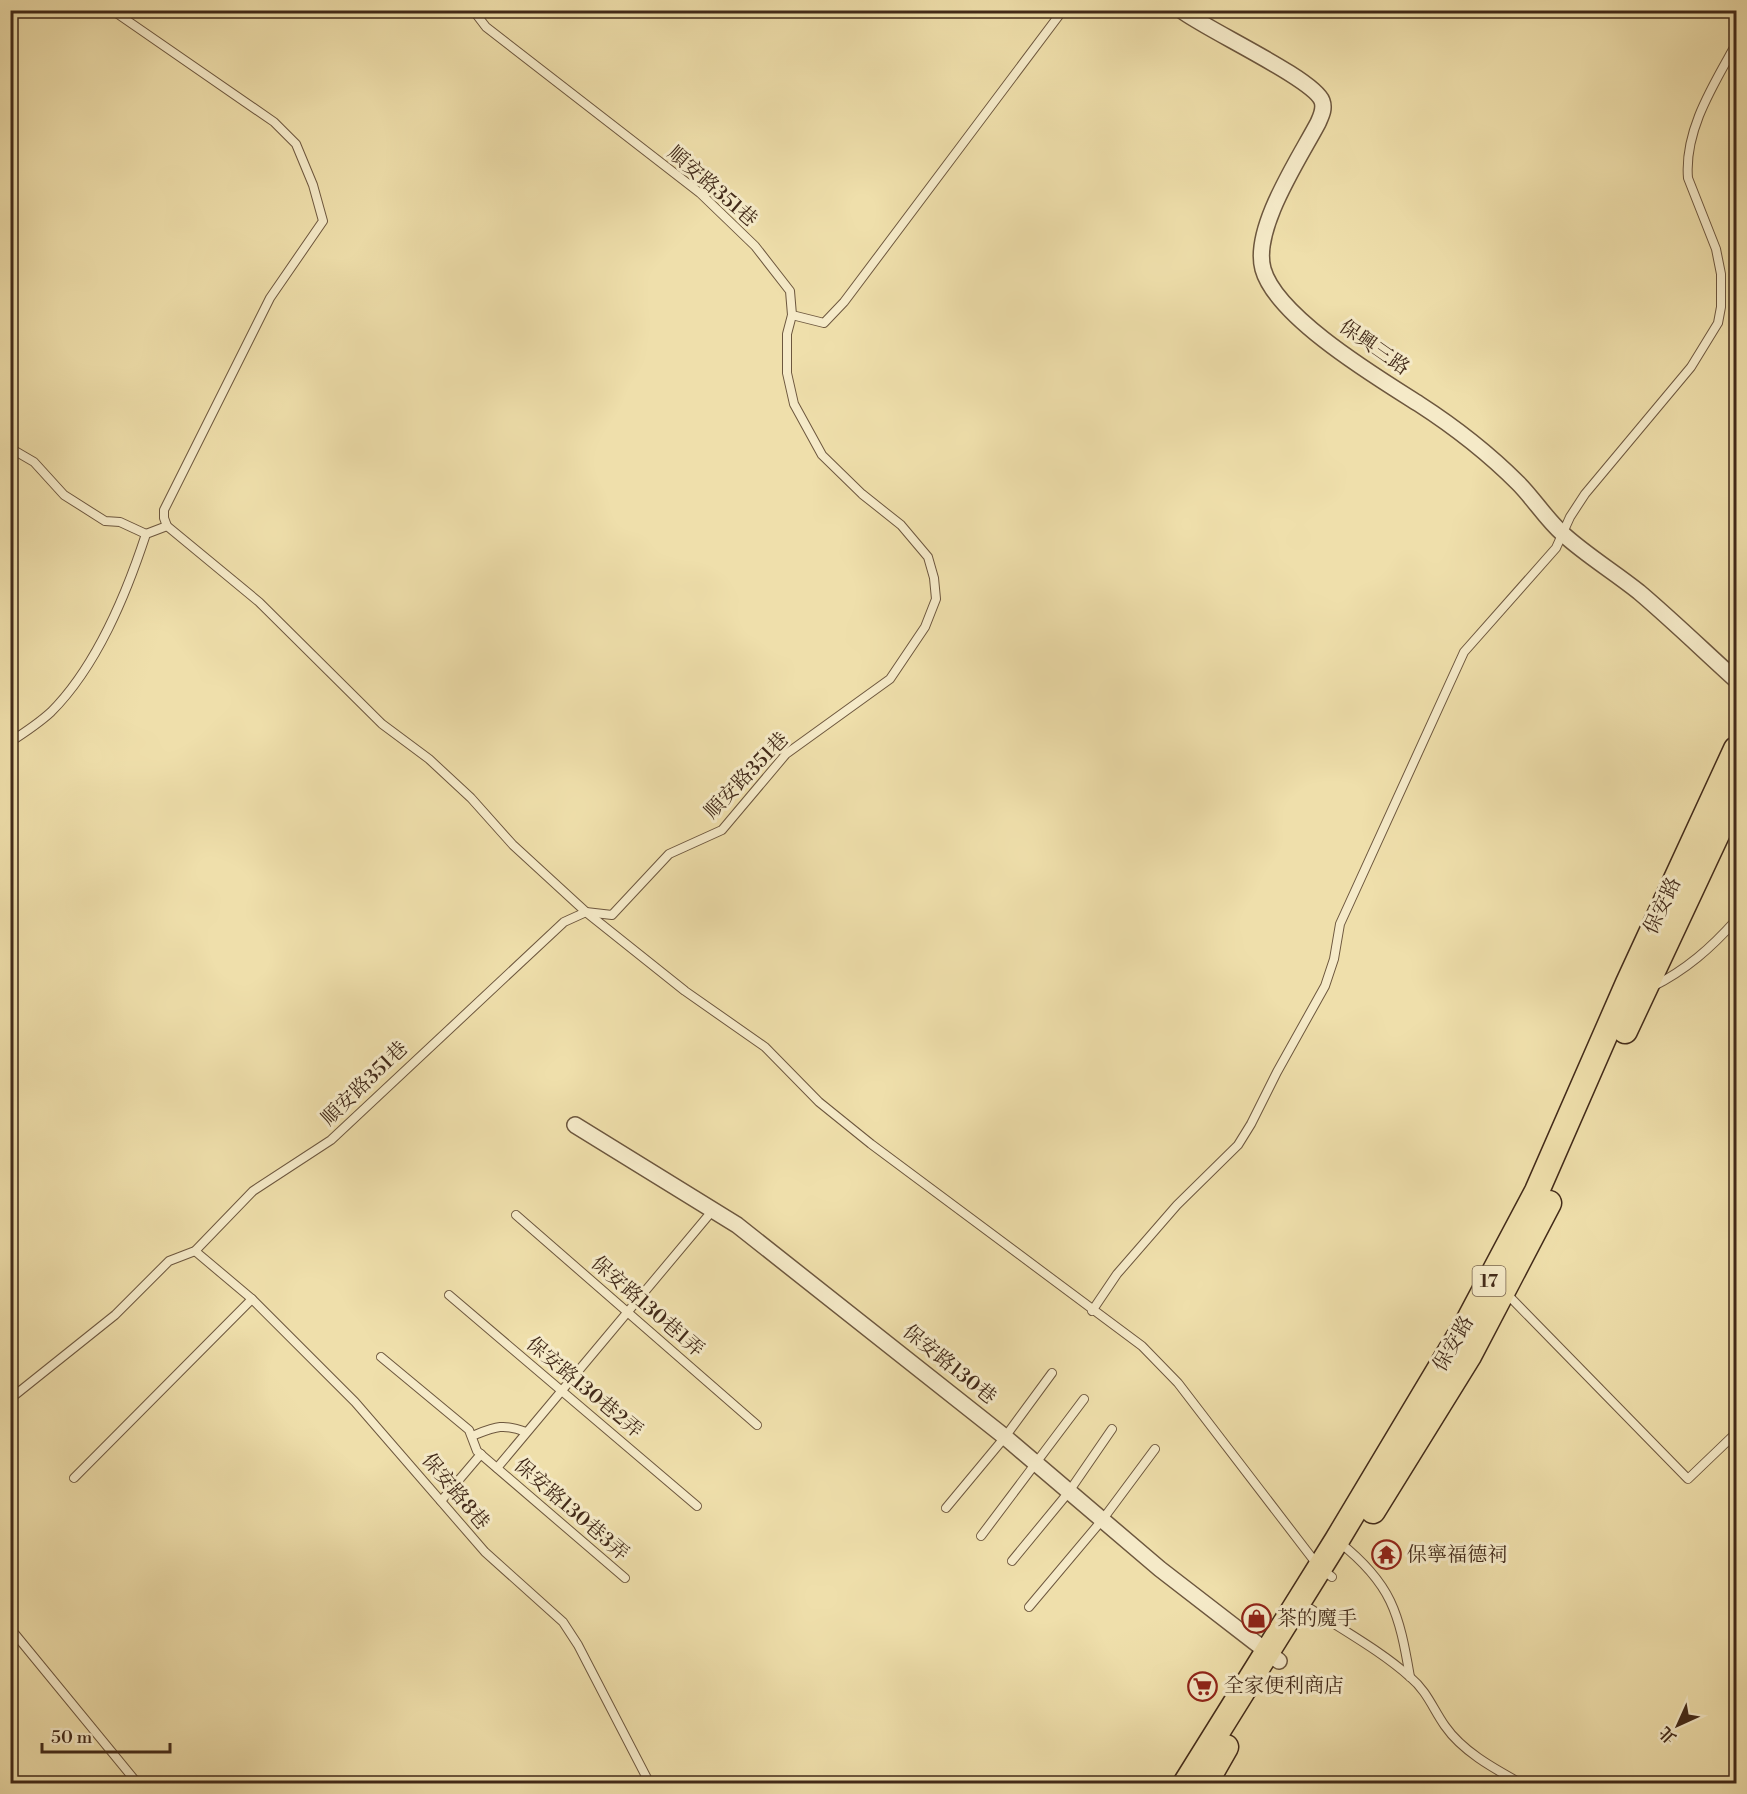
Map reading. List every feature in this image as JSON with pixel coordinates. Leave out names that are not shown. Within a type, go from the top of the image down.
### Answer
[{"type":"main road","name":"保安路","points":[[1343,1545],[1467,1323],[1537,1191],[1628,983],[1737,749]]},
{"type":"main road","name":"保安路","points":[[1185,1784],[1273,1656],[1325,1572],[1469,1356],[1505,1292],[1556,1189],[1642,992],[1737,794]]},
{"type":"main road","name":"保安路","points":[[1205,1784],[1273,1656],[1311,1609],[1325,1572]]},
{"type":"street","name":"保興三路","points":[[1181,10],[1305,83],[1322,100],[1323,109],[1318,123],[1276,204],[1261,247],[1263,270],[1271,286],[1285,303],[1319,335],[1377,379],[1443,420],[1507,474],[1563,534],[1638,592],[1737,680]]},
{"type":"street","name":"保安路130巷","points":[[575,1125],[714,1208],[1005,1437],[1160,1569],[1273,1656]]},
{"type":"lane","points":[[112,10],[255,109],[296,144],[314,185],[323,221],[270,298],[165,510],[164,518],[167,526],[259,602],[382,724],[438,767],[471,798],[513,844],[586,912],[685,991],[765,1047],[819,1102],[871,1144],[1092,1311],[1142,1346],[1178,1383],[1325,1572]]},
{"type":"lane","name":"順安路351巷","points":[[10,1399],[115,1315],[169,1262],[195,1251],[253,1191],[331,1140],[564,922],[586,912],[612,915],[669,854],[722,830],[786,754],[890,679],[933,611],[936,599],[934,578],[928,557],[901,525],[862,494],[822,454],[794,404],[788,385],[786,347],[792,315],[790,291],[732,221],[700,193],[486,27],[473,10]]},
{"type":"lane","points":[[792,315],[824,323],[844,302],[1063,10]]},
{"type":"lane","points":[[1092,1311],[1117,1274],[1177,1205],[1238,1145],[1251,1124],[1325,986],[1334,959],[1340,924],[1455,668],[1476,637],[1556,548],[1585,494],[1691,367],[1718,323],[1721,307],[1721,274],[1716,249],[1688,178],[1687,166],[1705,100],[1737,44]]},
{"type":"lane","points":[[10,448],[34,462],[64,495],[97,516],[146,534],[167,526]]},
{"type":"lane","points":[[10,742],[51,712],[82,674],[127,591],[146,534]]},
{"type":"lane","points":[[1642,992],[1679,974],[1710,949],[1737,920]]},
{"type":"lane","points":[[497,1468],[714,1208]]},
{"type":"lane","name":"保安路130巷1弄","points":[[516,1215],[757,1425]]},
{"type":"lane","name":"保安路8巷","points":[[195,1251],[252,1299],[355,1402],[484,1552],[562,1622],[578,1645],[650,1784]]},
{"type":"lane","points":[[1505,1292],[1688,1479],[1737,1433]]},
{"type":"lane","name":"保安路130巷2弄","points":[[449,1295],[697,1506]]},
{"type":"lane","points":[[74,1478],[252,1299]]},
{"type":"lane","points":[[381,1357],[469,1430],[473,1446],[481,1454],[441,1501]]},
{"type":"lane","points":[[946,1508],[1005,1437],[1052,1372]]},
{"type":"lane","points":[[981,1536],[1037,1465],[1084,1399]]},
{"type":"lane","points":[[472,1436],[496,1426],[512,1427],[526,1432]]},
{"type":"lane","points":[[1012,1561],[1068,1493],[1112,1429]]},
{"type":"lane","points":[[1029,1607],[1103,1519],[1155,1449]]},
{"type":"lane","name":"保安路130巷3弄","points":[[481,1454],[625,1578]]},
{"type":"lane","points":[[1343,1545],[1375,1574],[1392,1600],[1399,1622],[1410,1677]]},
{"type":"lane","points":[[1311,1609],[1410,1677],[1428,1696],[1445,1726],[1459,1742],[1475,1755],[1522,1784]]},
{"type":"lane","points":[[10,1628],[138,1784]]},
{"type":"place","name":"保寧福德祠","points":[[1386,1555]]},
{"type":"place","name":"茶的魔手","points":[[1256,1619]]},
{"type":"place","name":"全家便利商店","points":[[1203,1686]]}]
